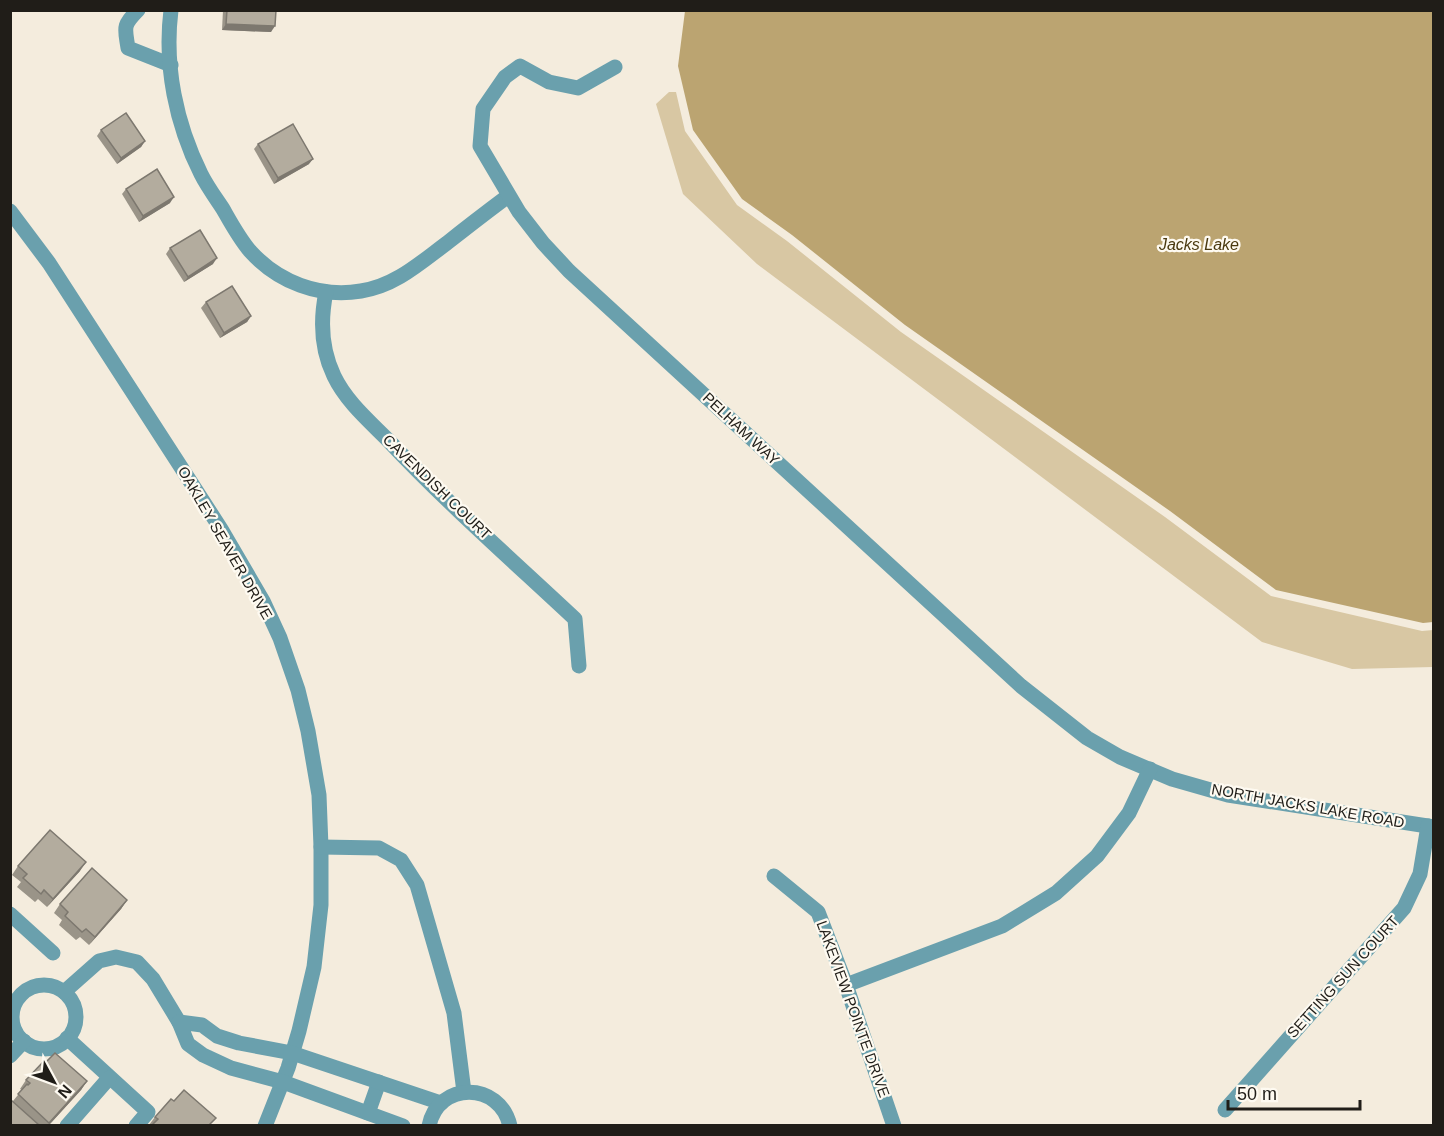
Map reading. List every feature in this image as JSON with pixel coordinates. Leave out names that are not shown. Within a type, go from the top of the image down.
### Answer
[{"type":"street","points":[[138,10],[125,27],[128,48],[171,65]]},
{"type":"street","points":[[171,10],[169,48],[172,82],[178,116],[188,144],[202,175],[240,237],[266,266],[284,278],[305,287],[338,293],[382,286],[404,275],[508,196]]},
{"type":"street","name":"PELHAM WAY","points":[[615,67],[578,88],[549,82],[520,66],[505,77],[483,109],[480,146],[508,196],[543,243],[569,271],[1021,686],[1056,714]]},
{"type":"street","name":"OAKLEY SEAVER DRIVE","points":[[10,211],[49,263],[221,529],[280,638],[298,690],[308,730],[319,795],[321,904],[314,967],[299,1031],[283,1082],[265,1125]]},
{"type":"street","name":"CAVENDISH COURT","points":[[326,292],[322,312],[322,333],[326,356],[334,378],[347,397],[412,466],[576,619],[579,666]]},
{"type":"street","name":"NORTH JACKS LAKE ROAD","points":[[1056,714],[1087,738],[1120,757],[1173,779],[1228,795],[1431,827]]},
{"type":"street","points":[[846,985],[1002,926],[1056,893],[1096,856],[1116,831],[1129,813],[1150,770]]},
{"type":"street","name":"SETTING SUN COURT","points":[[1225,1110],[1404,908],[1420,874],[1431,827]]},
{"type":"street","points":[[321,847],[379,848],[401,860],[417,885],[454,1013],[464,1092]]},
{"type":"street","name":"LAKEVIEW POINTE DRIVE","points":[[774,876],[818,912],[846,985],[894,1125]]},
{"type":"street","points":[[10,914],[53,953]]},
{"type":"street","points":[[64,992],[99,961],[116,957],[137,962],[153,979],[180,1022],[188,1044],[203,1055],[231,1068],[283,1082],[403,1125]]},
{"type":"street","points":[[47,985],[64,992],[73,1003],[76,1014],[76,1023],[72,1033],[57,1046],[47,1048],[37,1048],[20,1038],[12,1019],[16,991],[47,985]]},
{"type":"street","points":[[180,1022],[202,1025],[217,1036],[239,1043],[292,1053],[441,1103]]},
{"type":"street","points":[[67,1038],[148,1112],[136,1125]]},
{"type":"street","points":[[10,1056],[24,1041]]},
{"type":"street","points":[[67,1125],[110,1078]]},
{"type":"street","points":[[368,1113],[379,1082]]},
{"type":"street","points":[[429,1125],[434,1111],[441,1103],[453,1095],[478,1092],[491,1097],[501,1106],[510,1125]]},
{"type":"shaded area","points":[[669,92],[676,92],[685,131],[737,205],[787,241],[901,332],[1165,517],[1271,596],[1422,631],[1433,630],[1433,667],[1352,669],[1262,642],[757,264],[683,194],[656,104]]},
{"type":"water","name":"Jacks Lake","points":[[685,11],[1433,11],[1433,622],[1423,623],[1276,590],[1170,511],[905,325],[792,235],[742,199],[693,130],[678,66]]},
{"type":"building","points":[[227,10],[276,10],[275,26],[226,24]]},
{"type":"building","points":[[126,113],[145,141],[121,158],[101,130]]},
{"type":"building","points":[[293,124],[313,159],[278,178],[258,144]]},
{"type":"building","points":[[157,169],[174,197],[143,216],[126,189]]},
{"type":"building","points":[[200,230],[217,258],[188,277],[170,248]]},
{"type":"building","points":[[232,286],[251,316],[224,333],[206,302]]},
{"type":"building","points":[[50,830],[86,862],[53,899],[44,890],[41,894],[23,878],[27,874],[18,866]]},
{"type":"building","points":[[92,868],[127,900],[95,937],[86,929],[82,932],[65,916],[68,912],[60,904]]},
{"type":"building","points":[[55,1053],[87,1081],[49,1123],[18,1094],[30,1083],[26,1080],[42,1063],[45,1066]]},
{"type":"building","points":[[184,1090],[216,1118],[209,1125],[152,1125],[158,1119],[155,1117],[171,1099],[174,1101]]},
{"type":"building","points":[[11,1100],[39,1125],[10,1125]]}]
